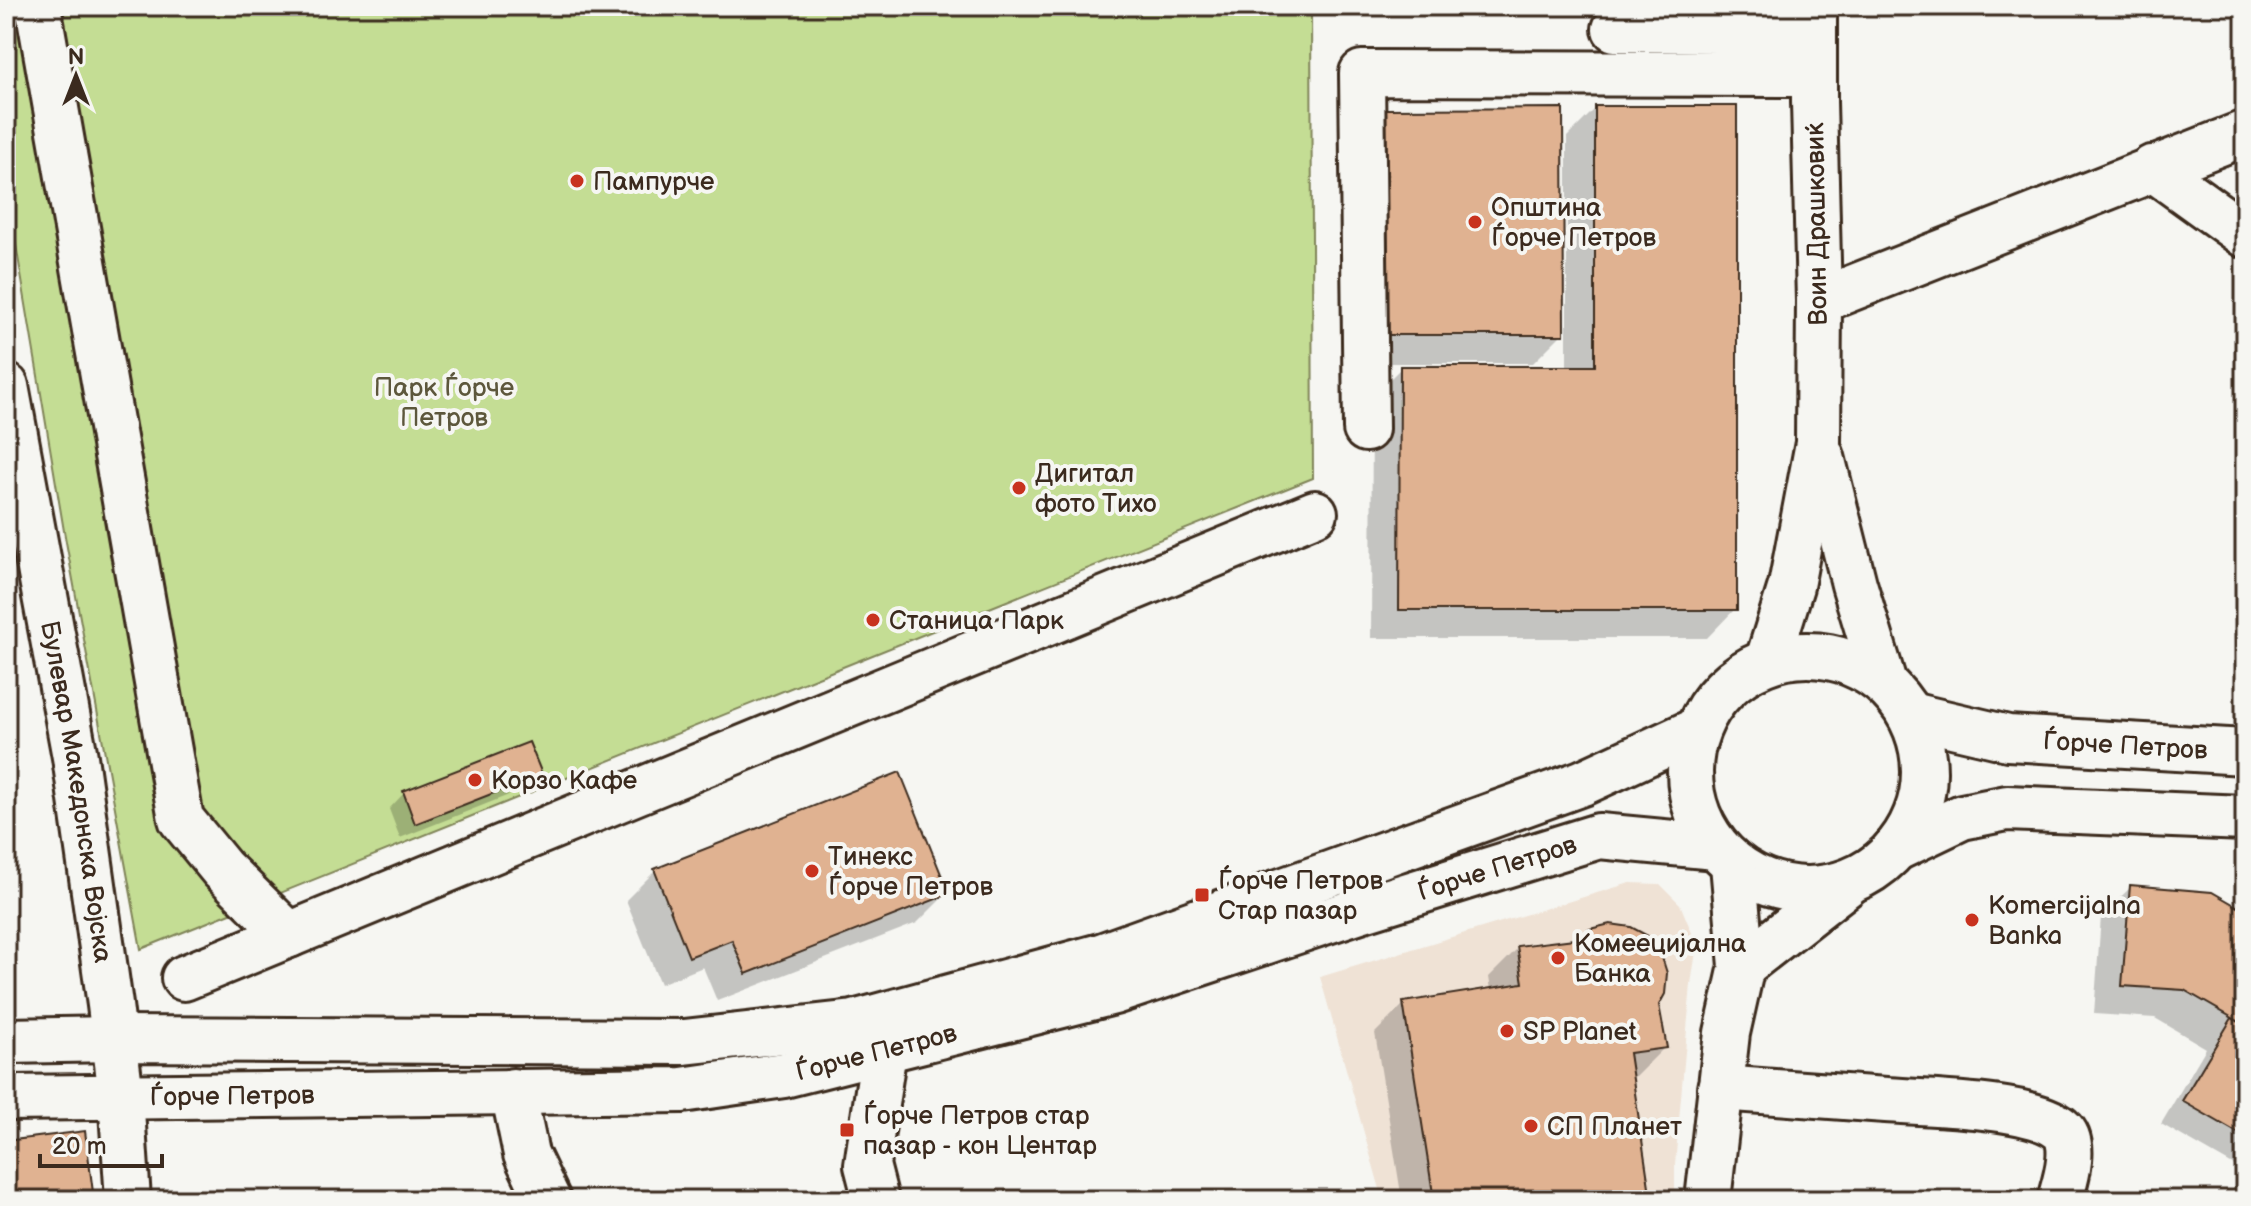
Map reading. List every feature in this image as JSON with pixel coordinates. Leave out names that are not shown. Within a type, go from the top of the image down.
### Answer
[{"type":"street","points":[[38,6],[181,819],[222,869],[289,935]]},
{"type":"street","points":[[1615,29],[1814,18]]},
{"type":"street","name":"Воин Драшковиќ","points":[[1768,660],[1791,586],[1818,443],[1814,18]]},
{"type":"street","points":[[1366,429],[1362,73],[1814,74]]},
{"type":"street","points":[[1819,301],[2245,133]]},
{"type":"street","points":[[2152,168],[2245,235]]},
{"type":"street","name":"Булевар Македонска Војска","points":[[6,386],[75,757],[121,1096],[128,1200]]},
{"type":"street","name":"Воин Драшковиќ","points":[[1818,443],[1854,584],[1897,699]]},
{"type":"street","points":[[184,978],[1315,513]]},
{"type":"street","name":"Ѓорче Петров","points":[[1724,856],[1695,812],[1688,771],[1695,731],[1716,695],[1732,680],[1768,660],[1809,654],[1849,662],[1897,699],[2008,738],[2245,752]]},
{"type":"street","name":"Ѓорче Петров","points":[[6,1098],[682,1090],[784,1075],[1114,992],[1357,911],[1599,836],[1724,856],[1769,883],[1810,890],[1850,881],[1876,869],[1895,849],[1917,815],[1925,774],[1918,734],[1897,699]]},
{"type":"street","name":"Ѓорче Петров","points":[[6,1041],[684,1042],[854,1023],[1101,956],[1582,783],[1695,731]]},
{"type":"street","name":"Ѓорче Петров","points":[[1895,849],[1962,817],[2007,808],[2245,818]]},
{"type":"street","points":[[2165,815],[2245,842]]},
{"type":"street","points":[[1708,1200],[1727,1033],[1742,966],[1724,856]]},
{"type":"street","points":[[1742,966],[1850,881]]},
{"type":"street","points":[[876,1200],[867,1165],[884,1050]]},
{"type":"street","points":[[1720,1088],[1997,1109],[2044,1120],[2061,1129],[2067,1137],[2069,1159],[2060,1200]]},
{"type":"street","points":[[513,1091],[526,1154],[548,1200]]},
{"type":"shaded area","points":[[1630,883],[1660,884],[1680,904],[1697,945],[1675,1165],[1675,1200],[1383,1200],[1320,977]]},
{"type":"green space","name":"Парк Ѓорче Петров","points":[[6,6],[1311,6],[1313,478],[141,949],[64,531],[6,185]]},
{"type":"building","points":[[1595,106],[1737,106],[1737,610],[1399,610],[1400,366],[1595,366]]},
{"type":"building","name":"Општина Ѓорче Петров","points":[[1563,108],[1564,335],[1388,335],[1386,109]]},
{"type":"building","points":[[529,742],[542,774],[415,824],[403,791]]},
{"type":"building","points":[[900,772],[949,894],[746,974],[732,940],[689,957],[654,869]]},
{"type":"building","points":[[2130,885],[2212,892],[2245,911],[2245,1025],[2184,990],[2122,986]]},
{"type":"building","name":"СП Планет","points":[[1610,924],[1631,927],[1648,936],[1659,948],[1667,973],[1665,994],[1659,1005],[1667,1048],[1629,1053],[1651,1200],[1434,1200],[1403,1002],[1523,983],[1517,946],[1574,939],[1590,929]]},
{"type":"building","points":[[2232,1018],[2245,1025],[2245,1137],[2182,1101]]},
{"type":"building","points":[[85,1131],[94,1200],[6,1200],[6,1141]]},
{"type":"place","name":"Пампурче","points":[[577,181]]},
{"type":"place","name":"Општина Ѓорче Петров","points":[[1475,222]]},
{"type":"place","name":"Дигитал фото Тихо","points":[[1019,488]]},
{"type":"place","name":"Станица Парк","points":[[873,620]]},
{"type":"place","name":"Корзо Кафе","points":[[475,780]]},
{"type":"place","name":"Тинекс Ѓорче Петров","points":[[812,871]]},
{"type":"place","name":"Ѓорче Петров Стар пазар","points":[[1202,895]]},
{"type":"place","name":"Komercijalna Banka","points":[[1972,920]]},
{"type":"place","name":"Комеецијална Банка","points":[[1558,958]]},
{"type":"place","name":"SP Planet","points":[[1507,1031]]},
{"type":"place","name":"СП Планет","points":[[1531,1126]]},
{"type":"place","name":"Ѓорче Петров стар пазар - кон Центар","points":[[847,1130]]}]
